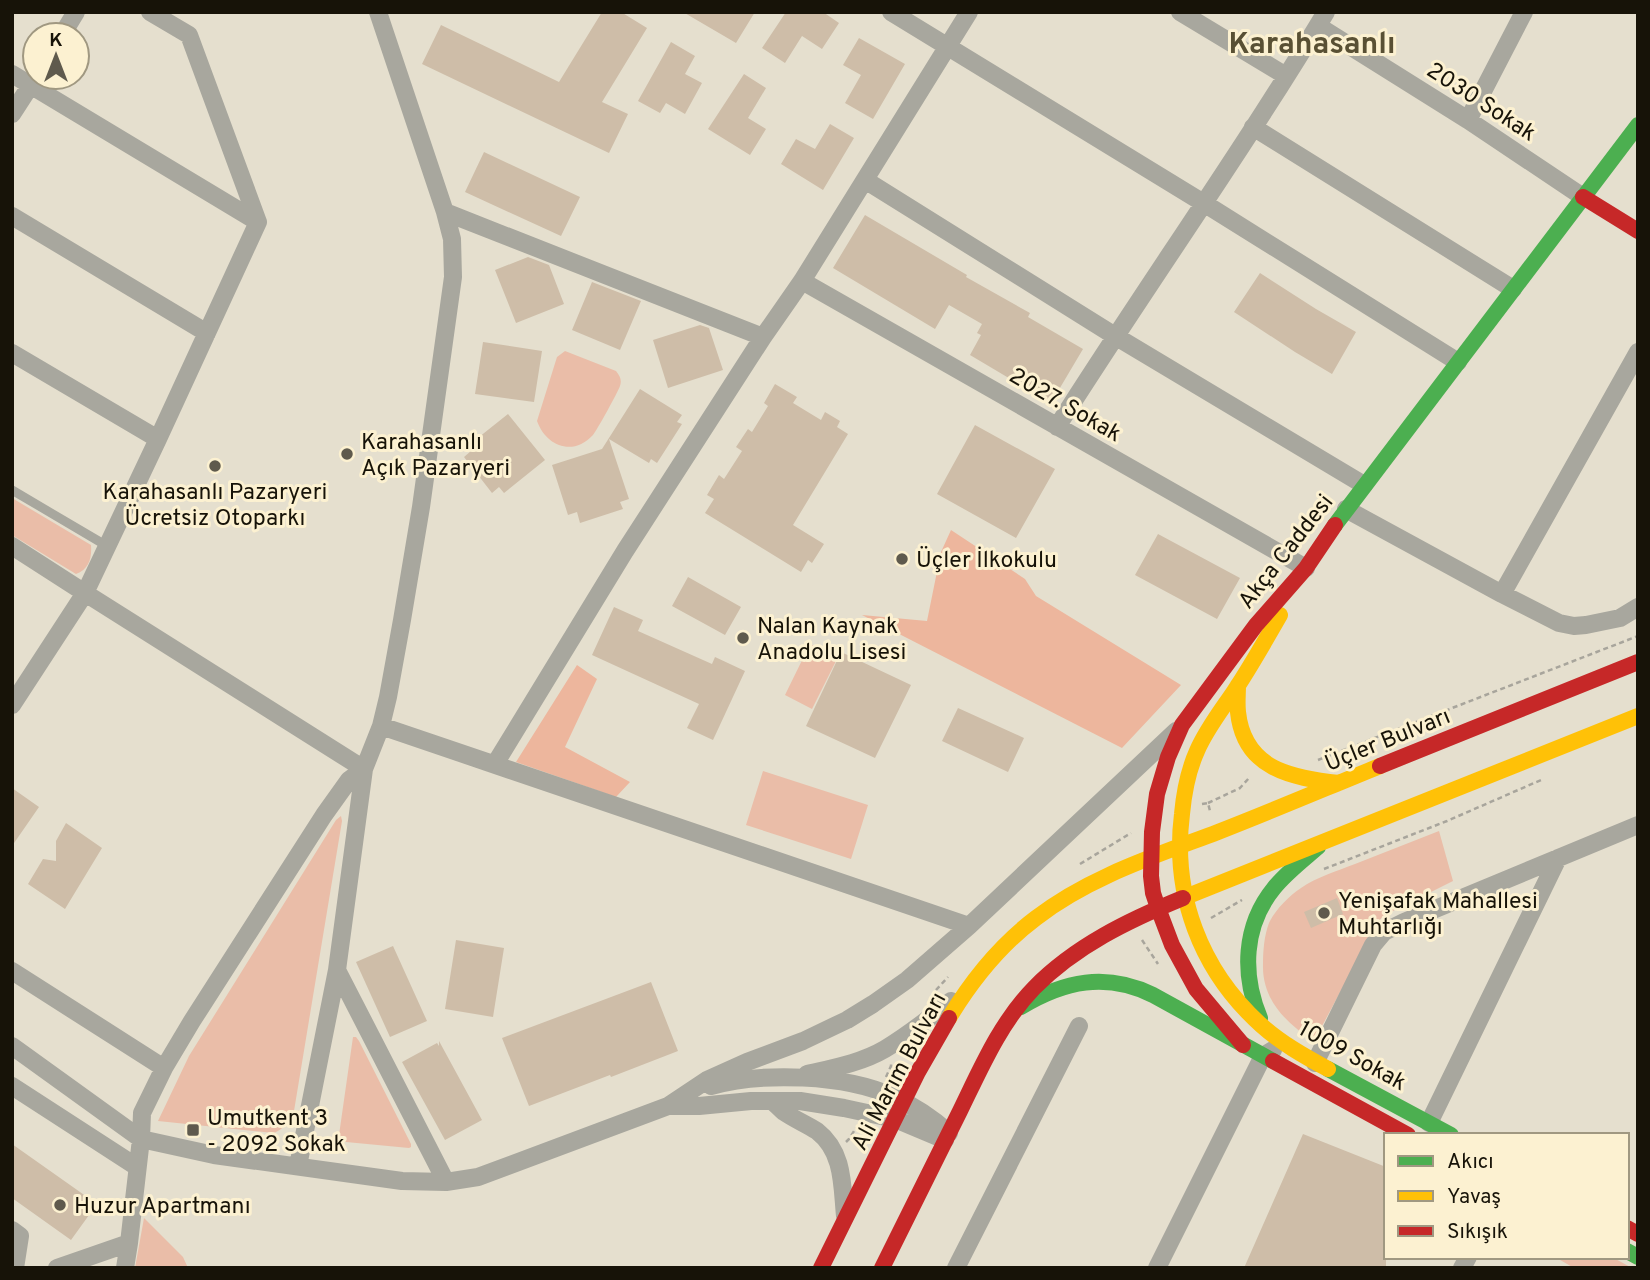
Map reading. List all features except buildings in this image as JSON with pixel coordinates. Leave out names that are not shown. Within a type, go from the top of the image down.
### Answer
[{"type":"street","points":[[15,696],[85,593],[258,222],[189,36],[150,12]]},
{"type":"street","points":[[298,1166],[337,970],[364,769],[381,726],[393,672],[421,507],[453,277],[452,239],[445,212],[378,12]]},
{"type":"street","points":[[891,12],[1458,362]]},
{"type":"street","points":[[495,764],[625,551],[803,281],[969,12]]},
{"type":"street","points":[[1180,12],[1286,76]]},
{"type":"street","points":[[1468,120],[1524,12]]},
{"type":"street","points":[[1057,427],[1322,19]]},
{"type":"street","name":"2030 Sokak","points":[[1322,19],[1583,197]]},
{"type":"street","points":[[12,114],[27,91]]},
{"type":"street","points":[[49,91],[258,222]]},
{"type":"street","name":"Akça Caddesi","points":[[1243,1045],[1196,989],[1172,945],[1153,893],[1152,832],[1157,794],[1168,757],[1182,725],[1256,625],[1306,568],[1346,509],[1638,125]]},
{"type":"street","points":[[1253,127],[1513,289]]},
{"type":"street","points":[[865,180],[1115,336],[1364,485]]},
{"type":"street","points":[[1583,197],[1638,231]]},
{"type":"street","points":[[445,212],[764,337]]},
{"type":"street","points":[[12,216],[207,333]]},
{"type":"street","name":"2027. Sokak","points":[[803,281],[1306,568]]},
{"type":"street","points":[[1502,594],[1638,352]]},
{"type":"street","points":[[12,353],[158,439]]},
{"type":"street","points":[[1346,509],[1559,623],[1586,625],[1620,618],[1638,607]]},
{"type":"street","points":[[12,546],[364,769]]},
{"type":"street","name":"1009 Sokak","points":[[1306,568],[1270,633],[1210,724],[1192,762],[1184,793],[1179,846],[1185,898],[1212,963],[1240,1004],[1277,1038],[1315,1063],[1447,1133]]},
{"type":"street","name":"Üçler Bulvarı","points":[[1153,856],[1638,662]]},
{"type":"street","points":[[1238,685],[1236,705],[1241,732],[1251,752],[1259,760],[1289,775],[1339,783]]},
{"type":"street","points":[[882,1268],[997,1037],[1036,987],[1090,944],[1129,920],[1638,716]]},
{"type":"street","points":[[12,1046],[141,1139],[214,1155],[402,1181],[446,1182],[478,1177],[668,1106],[707,1080],[803,1041],[873,1004],[969,926],[1182,725]]},
{"type":"street","points":[[381,726],[969,926]]},
{"type":"street","points":[[125,1268],[130,1244],[142,1113],[164,1068],[324,815],[349,780],[364,769]]},
{"type":"street","points":[[1315,1063],[1373,945],[1384,932],[1638,825]]},
{"type":"street","points":[[1157,1268],[1263,1056],[1277,1038],[1260,1018],[1255,1007],[1248,974],[1249,942],[1256,919],[1272,890],[1320,845]]},
{"type":"street","name":"Ali Marım Bulvarı","points":[[821,1268],[934,1041],[989,960],[1018,933],[1060,901],[1153,856]]},
{"type":"street","points":[[1429,1123],[1558,858]]},
{"type":"street","points":[[337,970],[446,1182]]},
{"type":"street","points":[[12,971],[164,1068]]},
{"type":"street","name":"1009 Sokak","points":[[1015,1011],[1033,999],[1072,984],[1111,982],[1129,986],[1149,994],[1404,1133]]},
{"type":"street","points":[[787,1078],[857,1061],[883,1050],[924,1023],[970,986]]},
{"type":"street","points":[[956,1268],[1079,1026]]},
{"type":"street","points":[[686,1095],[732,1081],[765,1077],[817,1079],[857,1085],[891,1095],[928,1115],[947,1136]]},
{"type":"street","points":[[12,1086],[137,1167]]},
{"type":"street","points":[[668,1106],[699,1107],[751,1101],[800,1101],[895,1119],[947,1136]]},
{"type":"street","points":[[772,1101],[784,1112],[816,1130],[834,1151],[841,1170],[845,1222]]},
{"type":"street","points":[[12,1230],[20,1236],[15,1268]]},
{"type":"street","points":[[57,1268],[130,1244]]},
{"type":"lane","points":[[12,489],[107,546]]},
{"type":"path","points":[[1309,761],[1320,760],[1638,636]]},
{"type":"path","points":[[1208,803],[1240,788],[1259,760]]},
{"type":"path","points":[[1320,871],[1447,821],[1549,776]]},
{"type":"path","points":[[890,1060],[897,1061],[918,1075]]},
{"type":"shaded area","points":[[565,351],[616,371],[621,382],[593,435],[577,446],[569,447],[553,442],[541,430],[537,421],[557,357]]},
{"type":"shaded area","points":[[12,498],[91,545],[87,566],[76,574],[12,535]]},
{"type":"shaded area","points":[[951,530],[1025,579],[1036,596],[1181,685],[1122,748],[862,615],[927,621],[941,552]]},
{"type":"shaded area","points":[[810,644],[838,657],[812,709],[785,695]]},
{"type":"shaded area","points":[[577,665],[597,679],[565,747],[630,782],[616,797],[516,762]]},
{"type":"shaded area","points":[[763,771],[868,805],[851,859],[746,825]]},
{"type":"shaded area","points":[[341,816],[294,1111],[290,1118],[274,1133],[158,1121],[189,1056]]},
{"type":"shaded area","points":[[1439,831],[1453,881],[1383,916],[1314,1041],[1286,1019],[1267,989],[1263,965],[1269,923],[1279,908],[1301,888],[1327,874]]},
{"type":"shaded area","points":[[353,1037],[359,1041],[411,1147],[346,1142],[339,1135]]},
{"type":"shaded area","points":[[144,1218],[183,1257],[188,1268],[135,1268]]},
{"type":"shaded area","points":[[1558,1259],[1616,1259],[1632,1268],[1574,1268]]},
{"type":"traffic: fast","points":[[1335,525],[1638,125]]},
{"type":"traffic: fast","points":[[1260,1018],[1254,1002],[1248,968],[1251,934],[1256,918],[1279,882],[1318,847]]},
{"type":"traffic: fast","points":[[1021,1007],[1069,986],[1102,982],[1119,984],[1153,995],[1273,1061]]},
{"type":"traffic: fast","points":[[1328,1069],[1447,1133]]},
{"type":"traffic: fast","points":[[1629,1252],[1638,1257]]},
{"type":"traffic: slow","points":[[1280,615],[1209,728],[1194,759],[1183,806],[1180,844],[1182,873],[1195,929],[1222,980],[1269,1032],[1328,1069]]},
{"type":"traffic: slow","points":[[1238,685],[1238,712],[1242,731],[1260,758],[1288,773],[1339,783]]},
{"type":"traffic: slow","points":[[1183,898],[1638,716]]},
{"type":"traffic: slow","points":[[949,1018],[977,977],[1010,940],[1036,918],[1078,891],[1147,859],[1380,766]]},
{"type":"traffic: jam","points":[[1583,197],[1638,231]]},
{"type":"traffic: jam","points":[[1243,1045],[1196,989],[1172,945],[1158,908],[1151,876],[1152,832],[1157,794],[1168,757],[1182,725],[1256,625],[1306,568],[1335,525]]},
{"type":"traffic: jam","points":[[1380,766],[1638,662]]},
{"type":"traffic: jam","points":[[882,1268],[984,1062],[1001,1031],[1022,1002],[1050,973],[1085,947],[1123,925],[1183,898]]},
{"type":"traffic: jam","points":[[821,1268],[918,1072],[949,1018]]},
{"type":"traffic: jam","points":[[1273,1061],[1404,1133]]},
{"type":"traffic: jam","points":[[1629,1229],[1638,1234]]},
{"type":"place","name":"Karahasanlı Açık Pazaryeri","points":[[347,454]]},
{"type":"place","name":"Karahasanlı Pazaryeri Ücretsiz Otoparkı","points":[[215,466]]},
{"type":"place","name":"Üçler İlkokulu","points":[[902,559]]},
{"type":"place","name":"Nalan Kaynak Anadolu Lisesi","points":[[743,638]]},
{"type":"place","name":"Yenişafak Mahallesi Muhtarlığı","points":[[1324,913]]},
{"type":"place","name":"Umutkent 3 - 2092 Sokak","points":[[193,1130]]},
{"type":"place","name":"Huzur Apartmanı","points":[[60,1205]]},
{"type":"district","name":"Karahasanlı","points":[[1312,43]]}]
